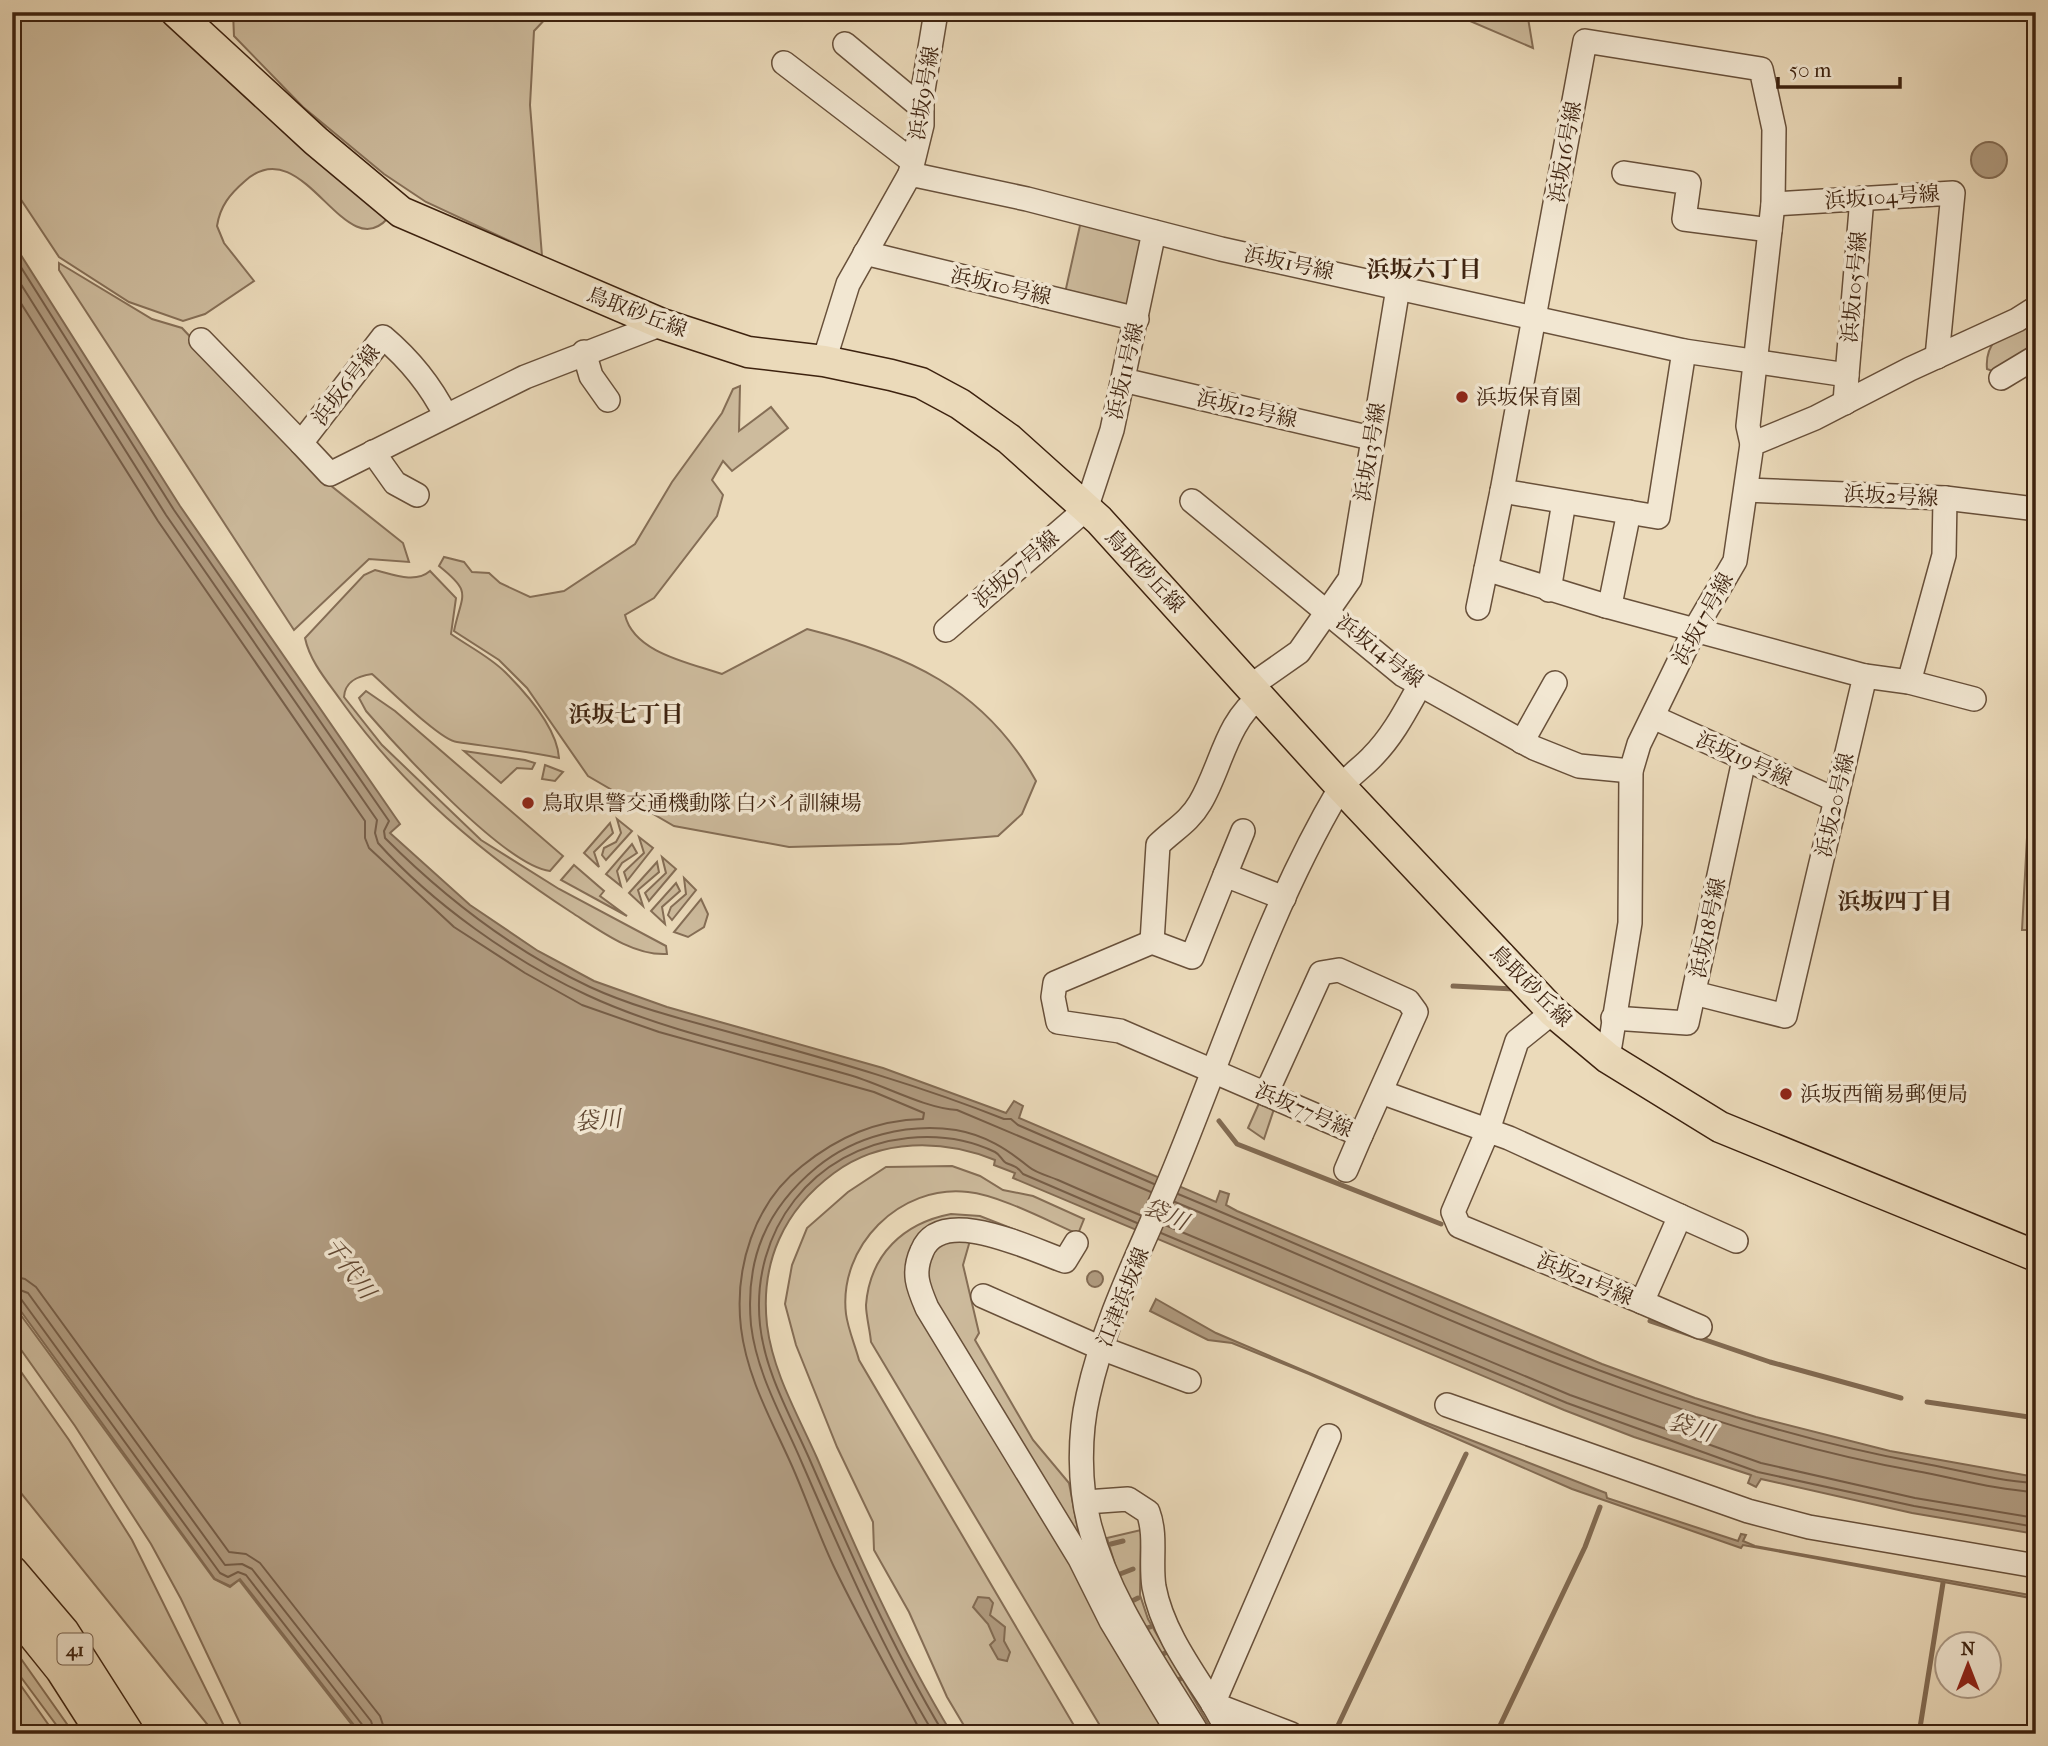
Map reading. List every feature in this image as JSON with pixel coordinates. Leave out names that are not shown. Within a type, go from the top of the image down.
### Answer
[{"type":"main road","name":"鳥取砂丘線","points":[[176,12],[316,141],[401,212],[662,324],[748,352],[824,361],[921,383],[960,404],[1009,439],[1086,509],[1256,691],[1341,787],[1553,1012],[1608,1058],[1720,1127],[2036,1256]]},
{"type":"main road","name":"41","points":[[12,1571],[64,1632],[129,1734]]},
{"type":"main road","name":"41","points":[[12,1609],[61,1670],[102,1734]]},
{"type":"street","name":"浜坂9号線","points":[[911,167],[922,125],[936,12]]},
{"type":"street","name":"浜坂16号線","points":[[1478,608],[1585,41],[1761,69],[1774,128],[1773,204],[1748,426],[1752,444]]},
{"type":"street","points":[[845,44],[922,108]]},
{"type":"street","points":[[784,63],[911,167],[848,284],[824,361]]},
{"type":"street","name":"浜坂1号線","points":[[911,167],[1154,232],[1398,288],[1535,316],[1684,351],[1847,375]]},
{"type":"street","points":[[1624,173],[1689,183],[1684,219],[1770,230]]},
{"type":"street","name":"浜坂104号線","points":[[1773,204],[1953,193],[1937,357]]},
{"type":"street","name":"浜坂105号線","points":[[1847,375],[1861,198]]},
{"type":"street","name":"浜坂11号線","points":[[1086,509],[1101,467],[1123,380],[1154,232]]},
{"type":"street","name":"浜坂10号線","points":[[865,253],[1137,318]]},
{"type":"street","name":"浜坂13号線","points":[[1152,942],[1158,845],[1189,820],[1201,801],[1236,722],[1256,691],[1299,652],[1350,579],[1371,438],[1398,288]]},
{"type":"street","points":[[1752,444],[1845,403],[2017,320],[2036,308]]},
{"type":"street","name":"浜坂6号線","points":[[446,416],[435,394],[398,350],[383,337],[301,443],[330,474],[584,352],[662,324]]},
{"type":"street","points":[[201,340],[301,443]]},
{"type":"street","points":[[1502,491],[1658,517],[1684,351]]},
{"type":"street","points":[[584,352],[591,376],[608,400]]},
{"type":"street","points":[[2001,378],[2036,357]]},
{"type":"street","points":[[1845,403],[1847,375]]},
{"type":"street","name":"浜坂12号線","points":[[1123,380],[1371,438]]},
{"type":"street","name":"浜坂17号線","points":[[1608,1058],[1630,923],[1631,771],[1639,744],[1694,631],[1735,561],[1752,444]]},
{"type":"street","points":[[373,452],[395,484],[417,495]]},
{"type":"street","name":"浜坂2号線","points":[[1746,490],[1945,498],[2036,509]]},
{"type":"street","points":[[1909,682],[1944,555],[1945,498]]},
{"type":"street","name":"浜坂14号線","points":[[1192,501],[1403,675],[1522,742],[1579,766],[1631,771]]},
{"type":"street","points":[[1549,590],[1564,502]]},
{"type":"street","name":"浜坂97号線","points":[[946,630],[1086,509]]},
{"type":"street","points":[[1606,606],[1611,600],[1629,512]]},
{"type":"street","points":[[1486,569],[1549,590],[1694,631],[1865,676],[1909,682],[1974,699]]},
{"type":"street","name":"浜坂20号線","points":[[1694,993],[1785,1016],[1865,676]]},
{"type":"street","points":[[1522,742],[1555,683]]},
{"type":"street","name":"江津浜坂線","points":[[1198,1734],[1115,1598],[1088,1523],[1083,1438],[1087,1398],[1101,1348],[1179,1159],[1212,1069],[1284,898],[1341,787],[1374,756],[1397,727],[1420,685]]},
{"type":"street","name":"浜坂19号線","points":[[1653,717],[1836,800]]},
{"type":"street","name":"浜坂18号線","points":[[1613,1018],[1687,1023],[1744,760]]},
{"type":"street","points":[[1152,942],[1192,957],[1243,831]]},
{"type":"street","points":[[1225,875],[1284,898]]},
{"type":"street","name":"浜坂77号線","points":[[1152,942],[1055,983],[1053,997],[1058,1022],[1120,1031],[1362,1135],[1346,1170]]},
{"type":"street","points":[[1266,1094],[1321,972],[1339,970],[1408,1001],[1416,1012],[1362,1135]]},
{"type":"street","name":"浜坂21号線","points":[[1553,1012],[1517,1041],[1488,1130],[1453,1212],[1459,1226],[1642,1302],[1680,1216]]},
{"type":"street","points":[[1381,1092],[1488,1130],[1737,1241]]},
{"type":"street","points":[[1076,1243],[1065,1261],[979,1232],[956,1228],[937,1233],[925,1244],[917,1262],[916,1282],[927,1308],[1080,1559],[1111,1620],[1179,1734]]},
{"type":"street","points":[[983,1296],[1101,1348],[1189,1381]]},
{"type":"street","points":[[1642,1302],[1700,1327]]},
{"type":"street","points":[[1447,1405],[1748,1511],[1809,1527],[2036,1566]]},
{"type":"street","points":[[1213,1704],[1329,1436]]},
{"type":"street","points":[[1086,1503],[1128,1499],[1148,1512],[1154,1537],[1153,1577],[1160,1611],[1188,1666],[1230,1734]]},
{"type":"street","points":[[1213,1704],[1291,1734]]},
{"type":"shaded area","points":[[12,12],[156,12],[388,218],[372,229],[355,226],[286,171],[266,169],[245,181],[230,196],[223,206],[217,226],[224,243],[254,281],[205,314],[183,321],[129,302],[59,257],[12,186]]},
{"type":"shaded area","points":[[233,12],[563,12],[550,14],[534,31],[530,105],[542,256],[426,202],[384,174],[303,107],[234,36]]},
{"type":"shaded area","points":[[602,12],[694,12],[672,20],[649,21]]},
{"type":"shaded area","points":[[1449,12],[1527,12],[1533,48]]},
{"type":"shaded area","points":[[1081,221],[1139,236],[1145,244],[1133,302],[1123,307],[1065,293]]},
{"type":"shaded area","points":[[59,263],[152,319],[182,328],[325,481],[403,543],[409,562],[369,559],[294,630],[59,270]]},
{"type":"shaded area","points":[[2036,314],[2036,351],[1995,372],[1987,369],[1987,358],[1995,341]]},
{"type":"shaded area","points":[[740,386],[739,431],[771,407],[788,428],[732,471],[723,461],[712,480],[723,495],[717,516],[654,598],[625,615],[630,628],[639,639],[665,655],[722,674],[807,629],[877,650],[939,680],[967,699],[992,722],[1015,749],[1036,781],[1022,814],[998,836],[900,844],[789,847],[674,826],[588,776],[527,688],[499,660],[454,631],[462,594],[457,582],[439,566],[444,557],[464,562],[472,572],[489,573],[500,583],[530,597],[564,591],[635,544],[672,482],[722,413],[733,389]]},
{"type":"shaded area","points":[[2036,514],[2036,738],[2031,518]]},
{"type":"shaded area","points":[[375,570],[410,577],[424,575],[430,571],[456,598],[451,634],[493,661],[522,690],[547,723],[559,758],[449,739],[372,674],[353,680],[344,697],[382,745],[481,840],[559,889],[666,946],[667,954],[642,951],[605,934],[506,867],[446,818],[418,791],[391,763],[342,702],[315,664],[305,638],[364,575]]},
{"type":"shaded area","points":[[366,691],[395,711],[563,856],[550,871],[530,864],[507,849],[453,803],[366,711],[359,698]]},
{"type":"shaded area","points":[[464,751],[535,763],[532,769],[517,768],[501,783]]},
{"type":"shaded area","points":[[2031,764],[2036,766],[2036,930],[2022,930]]},
{"type":"shaded area","points":[[545,765],[563,772],[555,781],[542,779]]},
{"type":"shaded area","points":[[617,819],[632,831],[606,860],[602,855],[604,848],[616,842],[621,833]]},
{"type":"shaded area","points":[[610,823],[613,833],[594,852],[599,867],[584,853]]},
{"type":"shaded area","points":[[639,837],[653,848],[627,881],[624,872],[644,853]]},
{"type":"shaded area","points":[[632,844],[637,853],[622,863],[617,871],[621,886],[606,874]]},
{"type":"shaded area","points":[[662,857],[676,869],[649,901],[645,893],[666,873]]},
{"type":"shaded area","points":[[657,862],[659,872],[638,890],[643,906],[629,893]]},
{"type":"shaded area","points":[[574,865],[604,891],[600,896],[627,916],[561,880]]},
{"type":"shaded area","points":[[684,878],[696,890],[672,920],[668,915],[671,907],[686,894]]},
{"type":"shaded area","points":[[676,883],[680,891],[662,907],[665,924],[651,911]]},
{"type":"shaded area","points":[[701,899],[708,914],[704,927],[688,937],[674,932]]},
{"type":"shaded area","points":[[1260,1101],[1275,1106],[1264,1139],[1248,1128]]},
{"type":"shaded area","points":[[952,1166],[980,1176],[1003,1190],[1033,1196],[1084,1219],[1078,1234],[1009,1203],[980,1194],[943,1192],[919,1198],[897,1209],[878,1224],[863,1243],[852,1265],[846,1289],[847,1320],[859,1360],[1079,1734],[969,1734],[947,1697],[909,1612],[874,1550],[873,1522],[837,1447],[796,1345],[785,1304],[792,1265],[807,1228],[848,1192],[886,1167]]},
{"type":"shaded area","points":[[951,1214],[980,1216],[1067,1250],[957,1222],[911,1263],[1168,1734],[1105,1734],[871,1342],[866,1305],[874,1271],[882,1256],[892,1244],[918,1225]]},
{"type":"shaded area","points":[[971,1237],[963,1265],[979,1333],[975,1340],[1033,1440],[1069,1483],[1081,1545],[969,1367],[923,1274],[939,1238]]},
{"type":"shaded area","points":[[12,1303],[214,1579],[230,1587],[239,1580],[359,1734],[245,1734],[181,1599],[151,1544],[75,1426],[12,1337]]},
{"type":"shaded area","points":[[12,1359],[69,1440],[132,1540],[228,1734],[215,1734],[12,1482]]},
{"type":"shaded area","points":[[1141,1530],[1140,1595],[1148,1619],[1214,1734],[1207,1734],[1120,1581],[1107,1538]]},
{"type":"shaded area","points":[[12,1646],[74,1734],[63,1734],[12,1665]]},
{"type":"shaded area","points":[[12,1673],[55,1734],[25,1734],[12,1700]]},
{"type":"water","points":[[1989,142],[2001,148],[2007,160],[2001,172],[1989,178],[1977,172],[1971,160],[1977,148]]},
{"type":"water","points":[[12,241],[180,506],[400,824],[390,833],[470,905],[538,951],[594,981],[667,1007],[883,1068],[1006,1113],[1014,1101],[1023,1106],[1019,1118],[1216,1202],[1220,1191],[1229,1194],[1226,1205],[1237,1211],[1602,1364],[1695,1398],[1756,1417],[1890,1451],[2036,1477],[2036,1534],[1912,1513],[1761,1479],[1756,1487],[1748,1483],[1751,1475],[1634,1437],[1564,1410],[1013,1178],[1015,1173],[994,1165],[995,1160],[955,1148],[892,1148],[852,1162],[834,1173],[801,1203],[779,1239],[772,1259],[767,1280],[767,1325],[780,1377],[863,1564],[914,1667],[952,1734],[361,1734],[240,1579],[230,1586],[215,1579],[12,1299]]},
{"type":"water","points":[[1092,1271],[1098,1271],[1103,1279],[1101,1285],[1092,1287],[1087,1282],[1087,1276]]},
{"type":"water","points":[[1156,1299],[1216,1333],[1422,1421],[1606,1493],[1607,1498],[1738,1541],[1741,1534],[1746,1535],[1743,1541],[1755,1546],[2036,1596],[2036,1599],[1743,1545],[1741,1548],[1572,1489],[1309,1374],[1232,1343],[1208,1340],[1150,1311]]},
{"type":"water","points":[[978,1597],[989,1598],[993,1603],[990,1615],[1005,1627],[1004,1641],[1010,1652],[1007,1661],[998,1659],[990,1645],[995,1640],[988,1624],[973,1607]]},
{"type":"waterway","points":[[1453,986],[1514,989]]},
{"type":"waterway","points":[[1219,1121],[1237,1144],[1441,1224]]},
{"type":"waterway","points":[[1650,1321],[1770,1362],[1901,1398]]},
{"type":"waterway","points":[[1927,1402],[2036,1418]]},
{"type":"waterway","points":[[1334,1734],[1466,1454]]},
{"type":"waterway","points":[[1496,1734],[1585,1547],[1600,1507]]},
{"type":"waterway","points":[[1111,1544],[1123,1541]]},
{"type":"waterway","points":[[1120,1574],[1133,1569]]},
{"type":"waterway","points":[[1919,1734],[1943,1583]]},
{"type":"waterway","points":[[1132,1601],[1138,1598]]},
{"type":"place","name":"浜坂保育園","points":[[1462,397]]},
{"type":"place","name":"鳥取県警交通機動隊 白バイ訓練場","points":[[528,803]]},
{"type":"place","name":"浜坂西簡易郵便局","points":[[1786,1094]]},
{"type":"district","name":"浜坂六丁目","points":[[1424,269]]},
{"type":"district","name":"浜坂七丁目","points":[[626,714]]},
{"type":"district","name":"浜坂四丁目","points":[[1895,901]]},
{"type":"water label","name":"袋川","points":[[598,1120]]},
{"type":"water label","name":"袋川","points":[[1166,1214]]},
{"type":"water label","name":"千代川","points":[[350,1268]]},
{"type":"water label","name":"袋川","points":[[1691,1427]]}]
